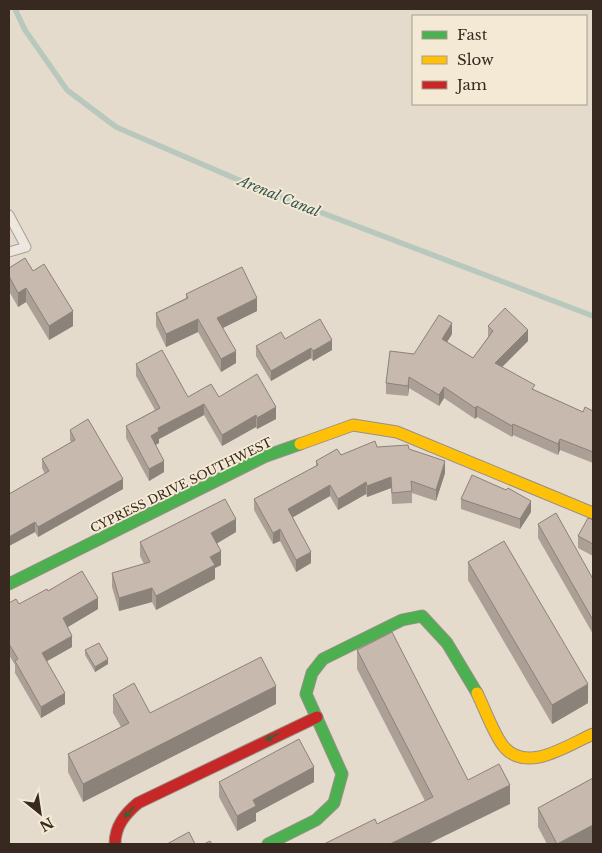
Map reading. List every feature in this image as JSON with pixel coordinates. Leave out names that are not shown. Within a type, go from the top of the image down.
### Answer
[{"type":"street","name":"CYPRESS DRIVE SOUTHWEST","points":[[9,584],[266,456],[353,425],[397,432],[593,513]]},
{"type":"street","points":[[268,844],[316,820],[334,803],[342,774],[306,694],[312,672],[323,659],[402,620],[422,616],[436,626],[449,642],[504,748],[518,758],[535,759],[593,734]]},
{"type":"street","points":[[115,842],[118,825],[127,812],[138,803],[316,717]]},
{"type":"lane","points":[[9,215],[26,247],[9,252]]},
{"type":"building","points":[[25,258],[33,271],[44,264],[73,311],[49,326],[26,288],[18,293],[9,276],[9,268]]},
{"type":"building","points":[[242,267],[257,298],[217,318],[236,351],[221,359],[198,319],[166,334],[156,313],[188,298],[186,294]]},
{"type":"building","points":[[505,308],[528,330],[495,363],[535,385],[532,389],[583,412],[585,407],[593,411],[593,452],[560,439],[558,444],[513,424],[512,426],[477,406],[475,408],[444,387],[439,395],[409,377],[408,386],[386,383],[390,351],[414,354],[439,315],[452,323],[442,339],[473,358],[493,331],[488,326]]},
{"type":"building","points":[[320,319],[332,340],[313,351],[311,348],[271,371],[256,346],[281,332],[285,339]]},
{"type":"building","points":[[162,350],[188,397],[211,384],[219,397],[257,374],[276,407],[257,418],[256,415],[222,435],[204,404],[158,428],[159,431],[151,436],[164,461],[149,469],[126,426],[160,408],[136,364]]},
{"type":"building","points":[[88,419],[123,479],[38,527],[35,522],[9,537],[9,494],[49,471],[42,459],[75,440],[70,430]]},
{"type":"building","points":[[375,441],[377,447],[408,445],[409,449],[445,461],[436,490],[411,481],[412,491],[392,493],[391,477],[367,486],[366,482],[338,499],[330,485],[288,509],[311,552],[296,560],[280,529],[273,533],[254,499],[318,465],[316,461],[337,449],[341,455]]},
{"type":"building","points":[[472,475],[506,490],[508,488],[531,501],[520,519],[461,499]]},
{"type":"building","points":[[225,499],[236,519],[211,533],[221,551],[210,557],[215,565],[156,596],[152,588],[119,598],[112,573],[150,562],[140,542]]},
{"type":"building","points":[[556,513],[593,579],[593,620],[538,524]]},
{"type":"building","points":[[588,518],[593,520],[593,544],[578,536]]},
{"type":"building","points":[[504,541],[588,684],[552,705],[468,562]]},
{"type":"building","points":[[82,571],[98,598],[63,618],[72,636],[42,653],[65,693],[41,707],[15,661],[18,659],[9,644],[9,603],[16,599],[19,604],[47,589],[48,591]]},
{"type":"building","points":[[392,632],[468,780],[499,764],[510,785],[390,844],[324,844],[375,819],[377,824],[433,797],[357,650]]},
{"type":"building","points":[[99,643],[108,659],[95,667],[85,650]]},
{"type":"building","points":[[261,657],[276,686],[83,784],[68,754],[129,723],[113,695],[134,683],[150,713]]},
{"type":"building","points":[[299,739],[314,767],[253,800],[256,806],[237,816],[219,782]]},
{"type":"building","points":[[593,778],[593,825],[557,844],[538,808]]},
{"type":"building","points":[[189,832],[195,844],[167,844]]},
{"type":"waterway","name":"Arenal Canal","points":[[15,9],[25,30],[67,90],[116,127],[262,190],[593,316]]},
{"type":"traffic: fast","points":[[9,584],[266,456],[300,444]]},
{"type":"traffic: fast","points":[[268,844],[316,820],[334,803],[342,774],[306,694],[312,673],[323,659],[402,620],[422,616],[447,643],[477,693]]},
{"type":"traffic: slow","points":[[300,444],[353,425],[397,432],[593,513]]},
{"type":"traffic: slow","points":[[477,693],[497,737],[505,748],[514,755],[525,758],[548,754],[593,734]]},
{"type":"traffic: jam","points":[[115,844],[119,826],[138,803],[317,717]]}]
